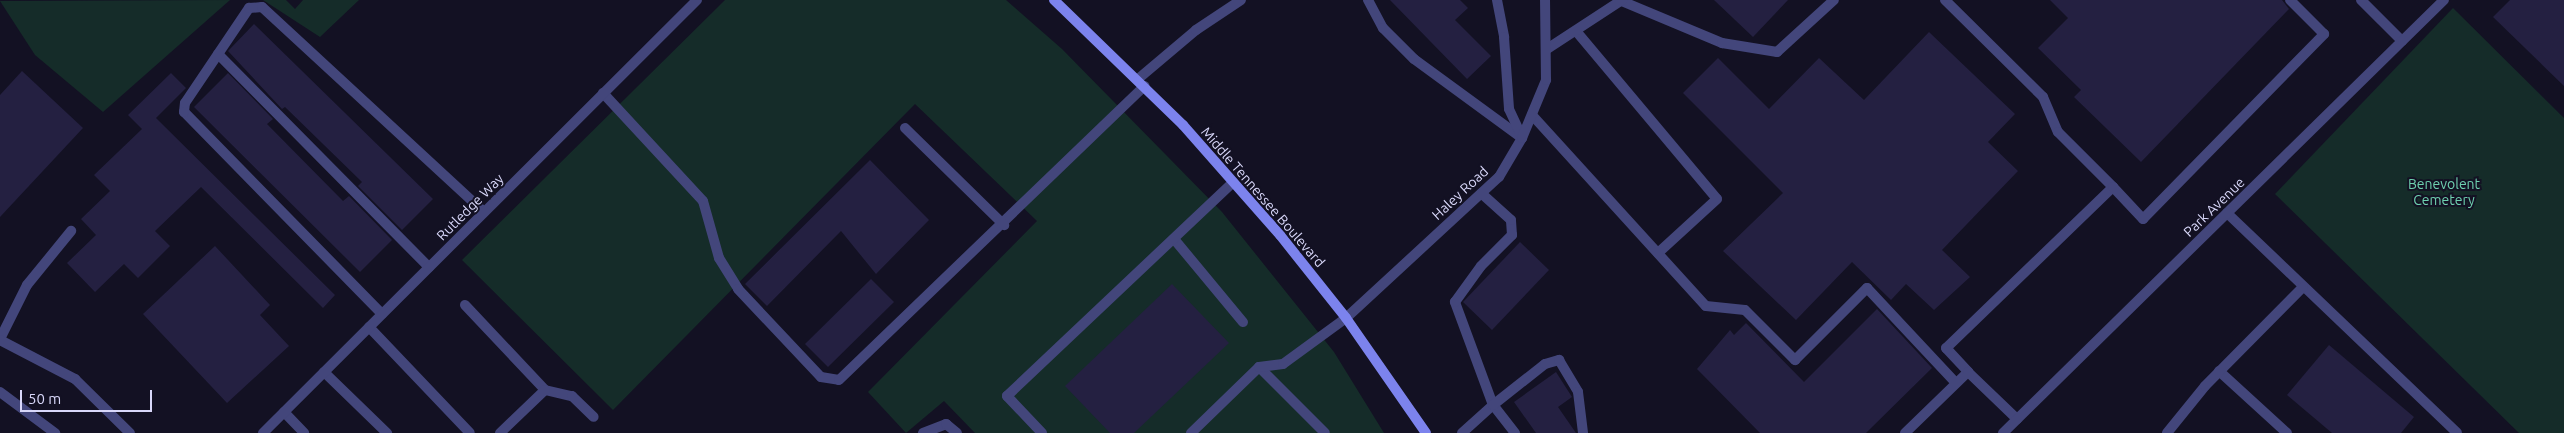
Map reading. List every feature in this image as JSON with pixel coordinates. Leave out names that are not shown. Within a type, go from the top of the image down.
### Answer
[{"type":"main road","name":"Middle Tennessee Boulevard","points":[[1054,0],[1141,83],[1233,182],[1346,318],[1426,433]]},
{"type":"street","name":"Rutledge Way","points":[[262,433],[697,0]]},
{"type":"street","points":[[604,93],[702,201],[719,258],[738,289],[821,377],[839,380],[1004,224],[1141,83],[1196,30],[1241,0]]},
{"type":"street","points":[[1368,0],[1383,28],[1414,59],[1522,138]]},
{"type":"street","points":[[1497,0],[1504,37],[1509,109],[1522,138]]},
{"type":"street","name":"Haley Road","points":[[1259,367],[1283,364],[1346,318],[1499,177],[1522,138],[1546,80],[1547,49],[1544,0]]},
{"type":"street","points":[[1547,49],[1621,0],[1722,43],[1777,52],[1834,0]]},
{"type":"street","points":[[1945,0],[2043,97],[2058,132],[2143,219],[2324,34],[2290,0]]},
{"type":"street","points":[[2360,0],[2402,41]]},
{"type":"street","name":"Park Avenue","points":[[2003,433],[2444,0]]},
{"type":"street","points":[[382,314],[184,112],[185,103],[249,8],[262,7],[484,212]]},
{"type":"street","points":[[1576,31],[1717,199],[1658,253]]},
{"type":"street","points":[[218,54],[429,267]]},
{"type":"street","points":[[1532,115],[1706,306],[1744,310],[1795,360],[1867,288],[1956,383]]},
{"type":"street","points":[[905,128],[1004,224]]},
{"type":"street","points":[[1042,433],[1007,396],[1233,182]]},
{"type":"street","points":[[2017,418],[1968,372],[1946,348],[2113,187]]},
{"type":"street","points":[[1481,193],[1511,220],[1512,235],[1480,266],[1455,302],[1493,405],[1515,433]]},
{"type":"street","points":[[2227,213],[2303,287],[2377,352],[2402,384],[2457,433]]},
{"type":"street","points":[[71,231],[27,285],[0,340],[75,379],[124,431]]},
{"type":"street","points":[[1174,239],[1244,322]]},
{"type":"street","points":[[2167,433],[2219,371],[2303,287]]},
{"type":"street","points":[[465,305],[545,390],[572,396],[594,417]]},
{"type":"street","points":[[369,327],[470,433]]},
{"type":"street","points":[[1462,433],[1493,405],[1545,364],[1559,360],[1578,392],[1583,433]]},
{"type":"street","points":[[1191,433],[1259,367],[1325,433]]},
{"type":"street","points":[[2219,371],[2287,433]]},
{"type":"street","points":[[324,372],[387,433]]},
{"type":"street","points":[[1905,433],[1968,372]]},
{"type":"street","points":[[500,433],[545,390]]},
{"type":"street","points":[[0,392],[55,433]]},
{"type":"street","points":[[284,412],[304,433]]},
{"type":"street","points":[[923,433],[946,424],[958,433]]},
{"type":"green space","points":[[230,0],[103,112],[35,55],[0,1]]},
{"type":"green space","points":[[263,0],[286,0],[295,9],[303,0],[359,0],[320,37]]},
{"type":"green space","points":[[725,0],[1006,0],[1062,49],[1222,212],[1334,352],[1384,433],[975,433],[944,401],[906,433],[868,392],[1037,221],[915,104],[613,410],[462,260]]},
{"type":"green space","name":"Benevolent Cemetery","points":[[2453,8],[2564,118],[2564,433],[2519,433],[2275,194]]},
{"type":"building","points":[[1390,0],[1460,0],[1468,8],[1455,20],[1491,56],[1467,79]]},
{"type":"building","points":[[1714,0],[1788,0],[1753,37]]},
{"type":"building","points":[[2050,0],[2282,0],[2289,9],[2141,162],[2074,97],[2081,90],[2038,48],[2068,18]]},
{"type":"building","points":[[2510,0],[2564,0],[2564,86],[2493,17]]},
{"type":"building","points":[[254,24],[433,199],[402,230],[358,186],[362,182],[285,107],[282,109],[228,51]]},
{"type":"building","points":[[1929,32],[2015,114],[1988,142],[2018,171],[1942,250],[1970,277],[1934,310],[1906,284],[1891,300],[1852,262],[1796,320],[1723,251],[1783,193],[1683,93],[1718,58],[1769,109],[1819,58],[1864,100]]},
{"type":"building","points":[[22,71],[83,128],[0,217],[0,95]]},
{"type":"building","points":[[171,73],[186,88],[156,118],[335,295],[323,308],[201,187],[155,231],[170,246],[138,278],[124,264],[95,292],[67,263],[96,235],[81,219],[110,191],[94,175],[142,129],[128,115]]},
{"type":"building","points":[[228,73],[273,119],[267,124],[343,201],[349,196],[392,240],[360,272],[194,107]]},
{"type":"building","points":[[870,160],[929,220],[876,274],[841,231],[767,306],[745,284]]},
{"type":"building","points":[[1520,242],[1549,270],[1492,330],[1463,302]]},
{"type":"building","points":[[215,246],[270,305],[260,315],[289,346],[227,403],[143,314]]},
{"type":"building","points":[[871,279],[894,302],[828,367],[805,344]]},
{"type":"building","points":[[1172,284],[1229,343],[1134,433],[1110,433],[1065,386]]},
{"type":"building","points":[[1877,309],[1932,368],[1866,433],[1760,433],[1697,369],[1730,330],[1734,335],[1746,323],[1804,382]]},
{"type":"building","points":[[2329,345],[2414,417],[2401,433],[2332,433],[2287,395]]},
{"type":"building","points":[[1556,372],[1572,397],[1558,407],[1576,433],[1536,433],[1514,402]]}]
